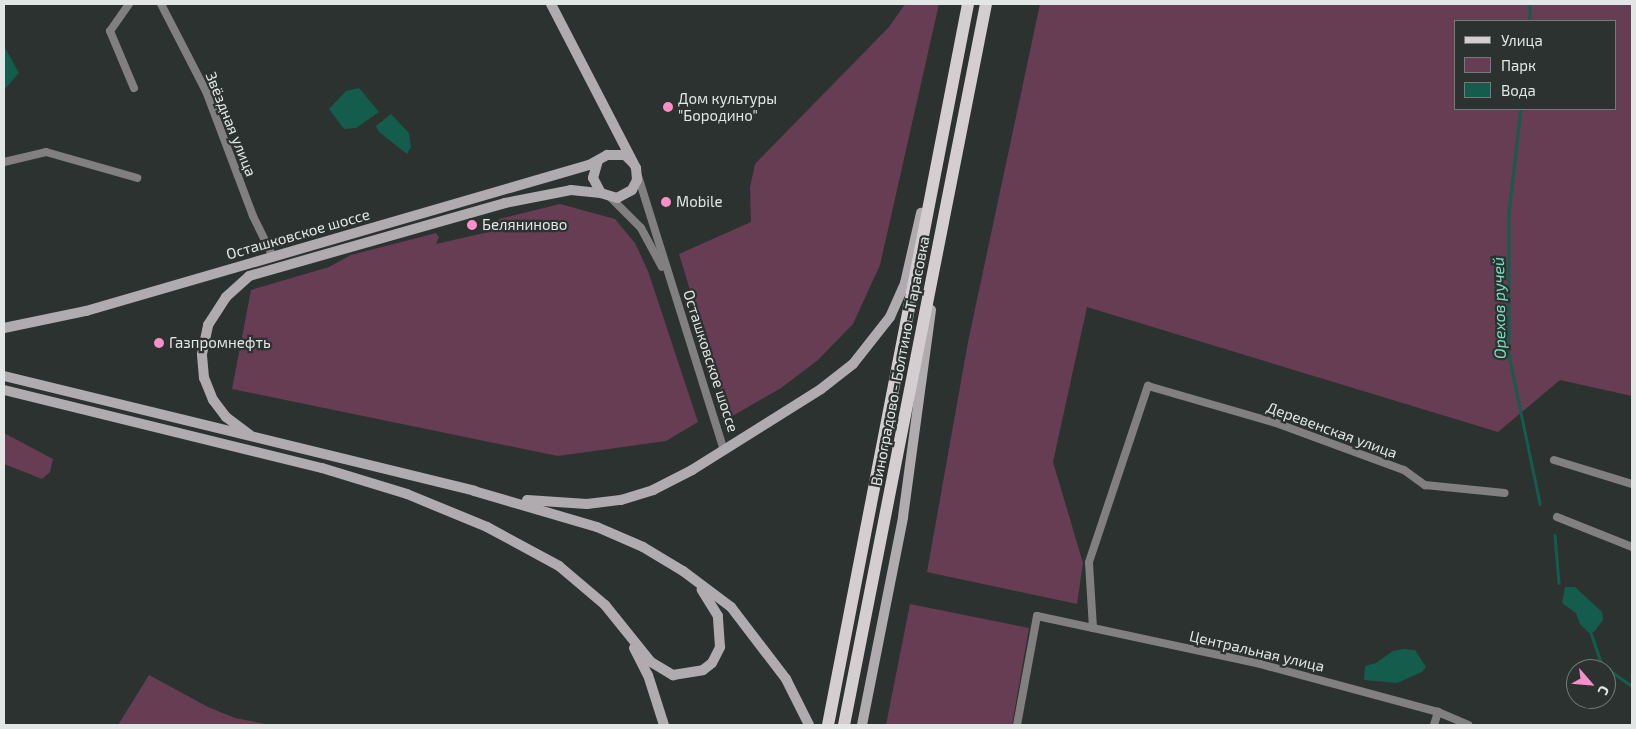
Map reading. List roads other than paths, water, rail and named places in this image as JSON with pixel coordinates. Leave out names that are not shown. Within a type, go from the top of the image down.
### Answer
[{"type":"main road","name":"Осташковское шоссе","points":[[552,4],[582,58],[637,174]]},
{"type":"main road","name":"Виноградово - Болтино - Тарасовка","points":[[828,725],[944,118],[968,4]]},
{"type":"main road","name":"Виноградово - Болтино - Тарасовка","points":[[844,725],[986,4]]},
{"type":"main road","points":[[494,496],[570,504],[621,500],[653,490],[724,451],[821,389],[853,364],[890,317],[905,283],[944,118]]},
{"type":"main road","points":[[607,155],[614,145],[615,131]]},
{"type":"main road","name":"Осташковское шоссе","points":[[4,328],[86,311],[598,161],[607,155]]},
{"type":"main road","points":[[607,155],[625,155],[633,163]]},
{"type":"main road","points":[[598,161],[593,178],[600,193]]},
{"type":"main road","points":[[611,198],[623,197],[632,190],[637,174]]},
{"type":"main road","name":"Осташковское шоссе","points":[[253,438],[226,417],[213,400],[204,378],[202,354],[208,325],[226,298],[248,276],[505,203],[571,190],[600,193],[611,198]]},
{"type":"main road","points":[[862,725],[903,517],[939,248]]},
{"type":"main road","points":[[4,376],[494,496],[596,527],[643,547],[683,572],[731,607],[786,679],[809,725]]},
{"type":"main road","points":[[4,390],[322,468],[407,494],[486,527],[559,566],[606,605],[651,662],[674,675],[703,670],[712,663],[720,647],[718,616],[706,594],[683,572]]},
{"type":"main road","points":[[626,631],[648,675],[664,725]]},
{"type":"street","points":[[129,4],[110,31],[134,88]]},
{"type":"street","name":"Звёздная улица","points":[[161,4],[206,91],[252,216],[272,257]]},
{"type":"street","points":[[4,162],[46,152],[136,178]]},
{"type":"street","name":"Осташковское шоссе","points":[[637,174],[668,280],[724,451]]},
{"type":"street","name":"Осташковское шоссе","points":[[611,198],[641,228],[668,280]]},
{"type":"street","name":"Деревенская улица","points":[[1093,628],[1090,562],[1148,386],[1285,426],[1404,470],[1425,484],[1505,493]]},
{"type":"street","points":[[1554,460],[1632,484]]},
{"type":"street","points":[[1557,517],[1632,547]]},
{"type":"street","name":"Центральная улица","points":[[1017,725],[1037,616],[1260,664],[1438,712],[1468,725]]},
{"type":"street","points":[[1434,725],[1438,712]]},
{"type":"water","points":[[4,46],[19,73],[4,90]]},
{"type":"water","points":[[359,88],[379,112],[356,128],[344,129],[329,109],[346,91]]},
{"type":"water","points":[[391,114],[409,133],[411,147],[407,154],[379,132],[376,126]]},
{"type":"water","points":[[1565,587],[1575,587],[1602,612],[1603,620],[1594,632],[1589,633],[1580,624],[1576,613],[1562,603]]},
{"type":"water","points":[[1415,650],[1426,667],[1422,672],[1397,683],[1364,680],[1365,666],[1376,663],[1393,651]]},
{"type":"waterway","name":"Орехов ручей","points":[[1529,20],[1530,4]]},
{"type":"waterway","name":"Орехов ручей","points":[[1521,110],[1509,212],[1509,355],[1540,504]]},
{"type":"waterway","name":"Орехов ручей","points":[[1555,535],[1559,583]]},
{"type":"waterway","name":"Орехов ручей","points":[[1590,630],[1602,665],[1632,686]]},
{"type":"place","name":"Дом культуры \"Бородино\"","points":[[668,107]]},
{"type":"place","name":"Mobile","points":[[666,202]]},
{"type":"place","name":"Беляниново","points":[[472,225]]},
{"type":"place","name":"Газпромнефть","points":[[159,343]]}]
